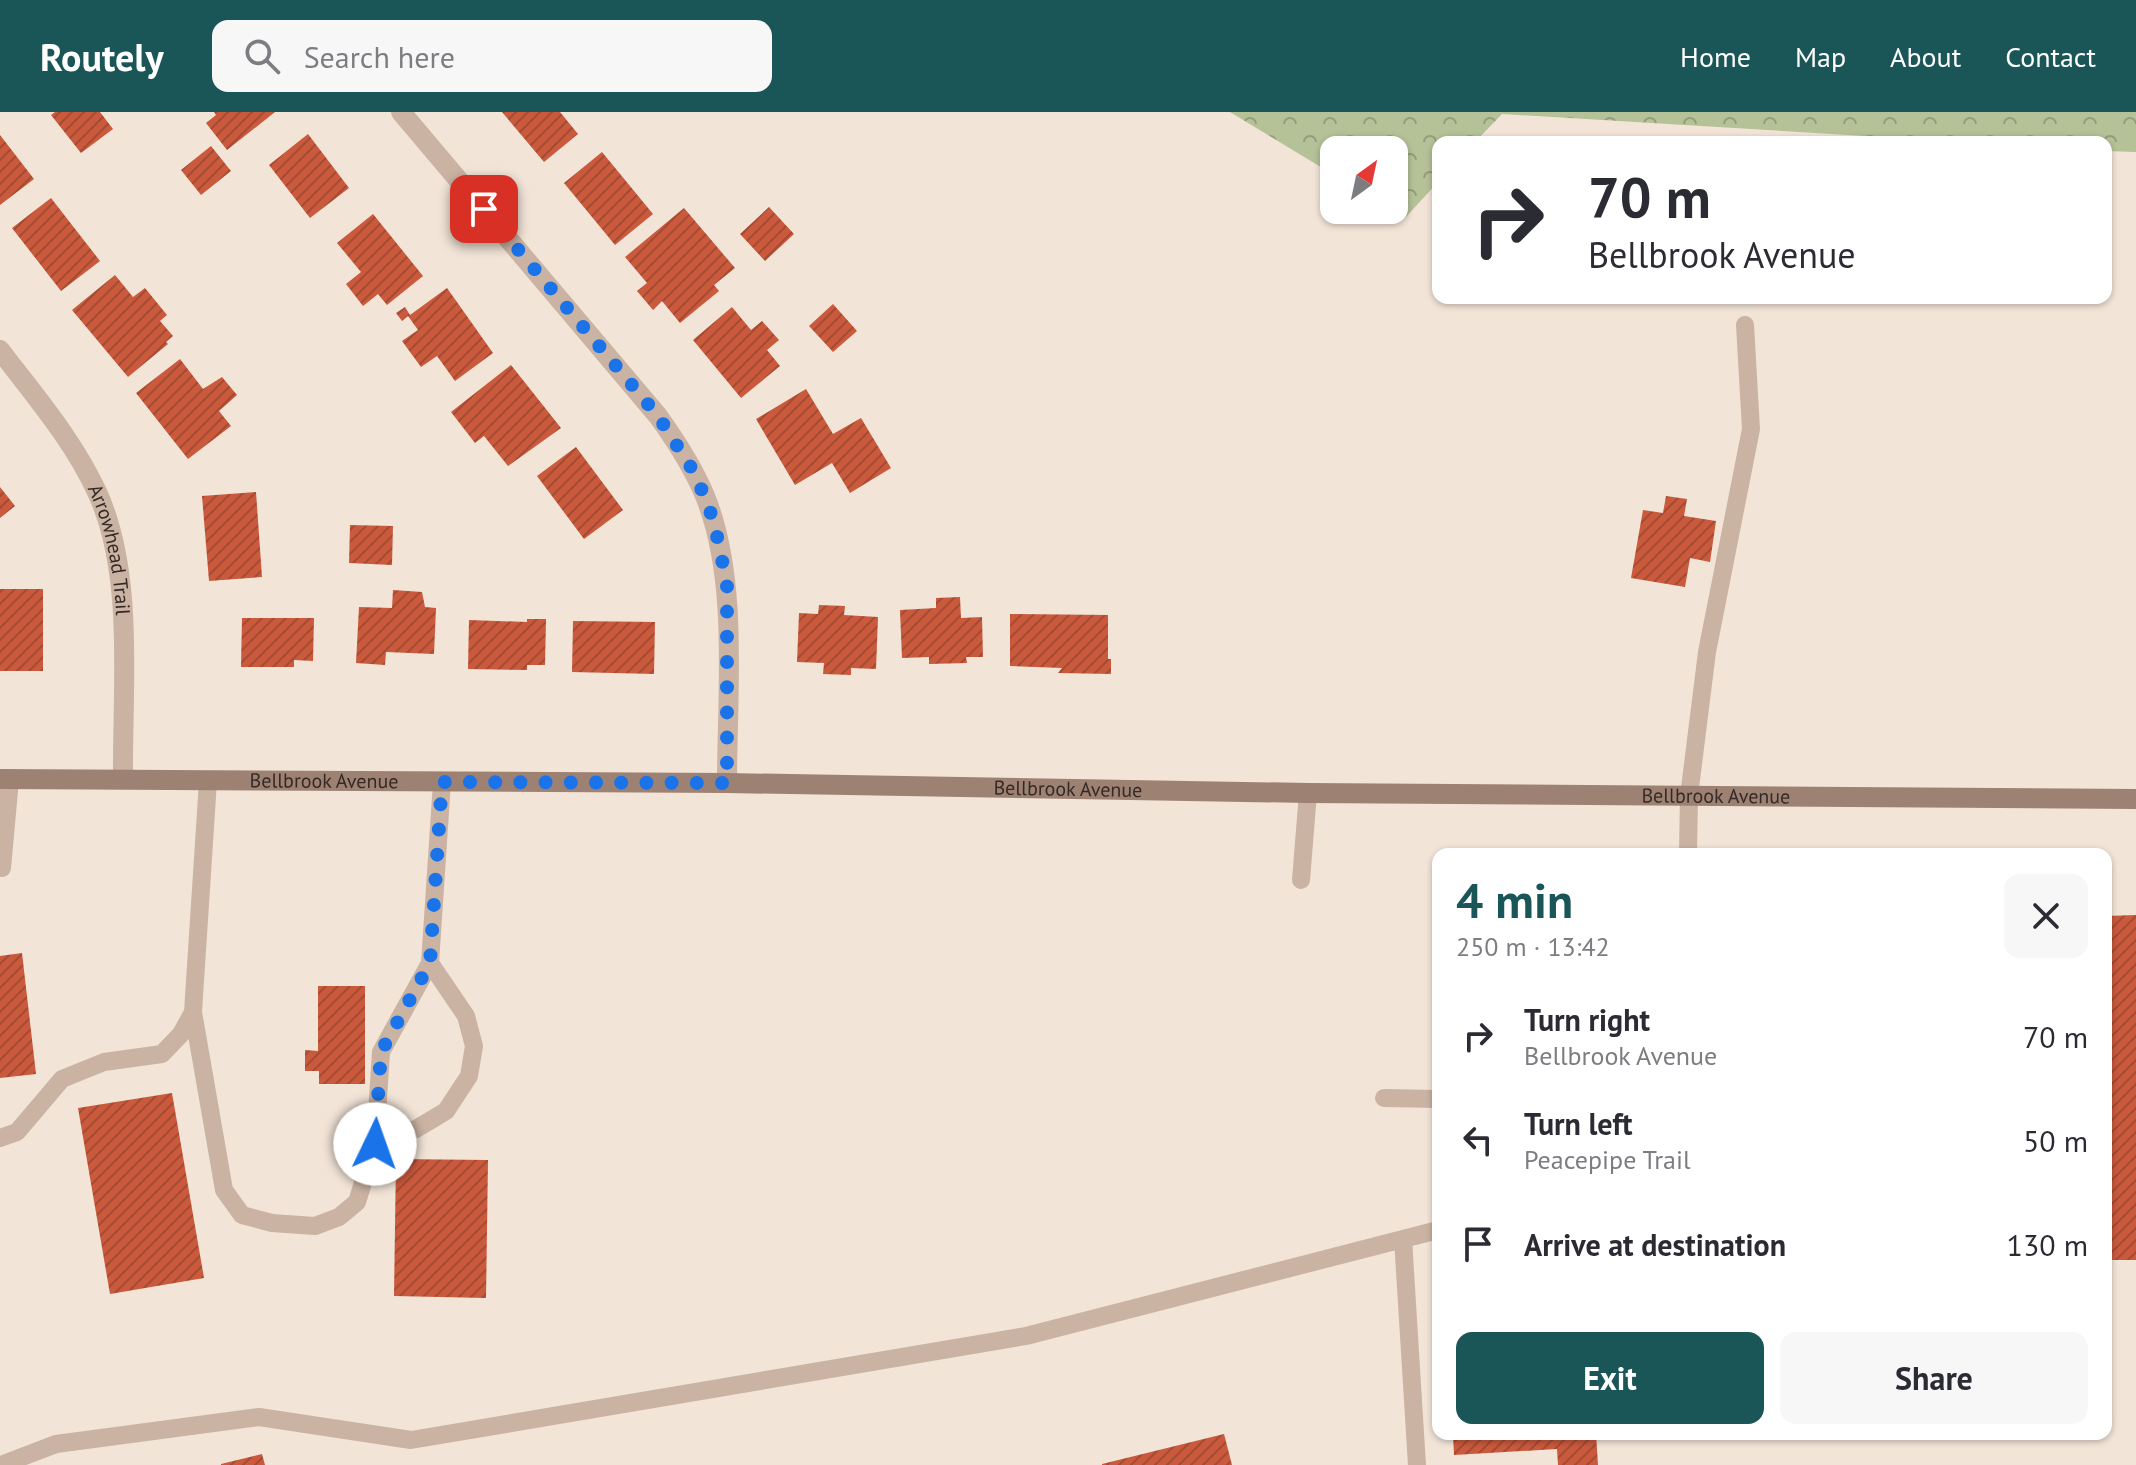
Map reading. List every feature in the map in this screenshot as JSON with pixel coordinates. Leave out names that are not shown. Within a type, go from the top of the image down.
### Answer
[{"type":"street","points":[[401,112],[658,416],[692,469],[714,522],[727,584],[727,783]]},
{"type":"street","name":"Arrowhead Trail","points":[[0,350],[61,430],[87,472],[99,496],[117,553],[123,595],[123,778]]},
{"type":"street","name":"Bellbrook Avenue","points":[[5,780],[123,778],[727,783],[1308,793],[2136,799]]},
{"type":"lane","points":[[1688,848],[1689,796],[1707,652],[1751,429],[1745,325]]},
{"type":"lane","points":[[2,868],[5,780]]},
{"type":"lane","points":[[208,781],[193,1012],[224,1190],[242,1215],[272,1223],[315,1226],[339,1217],[357,1202],[375,1144],[381,1052],[430,963],[442,782]]},
{"type":"lane","points":[[1301,880],[1308,793]]},
{"type":"lane","points":[[375,1144],[416,1129],[446,1111],[469,1076],[474,1046],[466,1016],[430,963]]},
{"type":"lane","points":[[0,1138],[17,1132],[62,1079],[104,1062],[162,1054],[181,1034],[193,1012]]},
{"type":"lane","points":[[1384,1098],[1432,1099]]},
{"type":"lane","points":[[1,1465],[56,1444],[259,1417],[411,1440],[1026,1336],[1432,1232]]},
{"type":"lane","points":[[1403,1239],[1417,1465]]},
{"type":"green space","points":[[1230,112],[2136,112],[2136,152],[2112,151],[2112,136],[1865,136],[1502,114],[1481,136],[1432,136],[1432,189],[1408,215],[1408,136],[1320,136],[1320,167]]},
{"type":"building","points":[[55,112],[100,112],[113,129],[81,153],[51,115]]},
{"type":"building","points":[[214,112],[275,112],[227,150],[206,123],[216,115]]},
{"type":"building","points":[[502,112],[560,112],[578,134],[544,162]]},
{"type":"building","points":[[308,134],[349,188],[310,218],[269,165]]},
{"type":"building","points":[[0,135],[34,179],[0,205]]},
{"type":"building","points":[[211,146],[231,171],[201,195],[181,170]]},
{"type":"building","points":[[602,152],[653,214],[615,245],[564,183]]},
{"type":"building","points":[[51,198],[100,261],[61,291],[12,228]]},
{"type":"building","points":[[769,207],[794,234],[765,261],[740,234]]},
{"type":"building","points":[[684,208],[735,268],[714,285],[719,291],[680,323],[662,301],[653,310],[637,291],[647,283],[625,257]]},
{"type":"building","points":[[373,214],[423,276],[387,305],[378,294],[363,306],[346,284],[361,272],[337,243]]},
{"type":"building","points":[[115,275],[133,297],[145,288],[167,315],[160,321],[173,336],[166,342],[168,344],[128,377],[72,310]]},
{"type":"building","points":[[447,288],[493,353],[455,381],[437,356],[421,367],[402,341],[418,330],[408,316],[402,321],[396,313],[405,307],[410,315]]},
{"type":"building","points":[[833,304],[857,331],[833,352],[809,326]]},
{"type":"building","points":[[732,307],[751,330],[762,321],[779,340],[767,350],[780,366],[741,398],[693,340]]},
{"type":"building","points":[[180,359],[203,389],[222,377],[237,395],[219,411],[231,426],[188,459],[136,393]]},
{"type":"building","points":[[511,365],[561,428],[508,466],[484,436],[475,443],[451,412]]},
{"type":"building","points":[[806,389],[833,434],[861,418],[891,468],[850,493],[832,463],[795,485],[756,419]]},
{"type":"building","points":[[576,447],[623,510],[584,539],[537,476]]},
{"type":"building","points":[[0,487],[15,506],[0,518]]},
{"type":"building","points":[[256,492],[262,577],[209,581],[202,496]]},
{"type":"building","points":[[1666,496],[1687,499],[1684,516],[1716,521],[1710,562],[1690,558],[1685,587],[1631,578],[1643,510],[1663,513]]},
{"type":"building","points":[[350,525],[393,526],[392,565],[349,563]]},
{"type":"building","points":[[0,589],[43,589],[43,671],[0,671]]},
{"type":"building","points":[[393,590],[422,592],[425,607],[436,608],[434,654],[386,652],[385,665],[356,663],[359,607],[392,608]]},
{"type":"building","points":[[960,597],[961,618],[982,617],[983,657],[966,657],[967,663],[929,664],[929,657],[902,658],[900,610],[936,608],[936,598]]},
{"type":"building","points":[[819,605],[845,606],[844,615],[878,617],[876,669],[851,668],[851,675],[823,674],[824,663],[797,662],[799,613],[818,614]]},
{"type":"building","points":[[1010,614],[1108,615],[1111,674],[1058,673],[1062,668],[1010,666]]},
{"type":"building","points":[[242,618],[314,618],[313,661],[294,660],[294,667],[241,667]]},
{"type":"building","points":[[527,619],[546,619],[545,665],[527,665],[527,670],[468,669],[469,620],[527,622]]},
{"type":"building","points":[[573,621],[655,622],[654,674],[572,672]]},
{"type":"building","points":[[2136,915],[2136,1260],[2112,1260],[2112,916]]},
{"type":"building","points":[[22,953],[36,1074],[0,1078],[0,956]]},
{"type":"building","points":[[318,986],[365,986],[365,1084],[319,1084],[319,1071],[305,1071],[305,1050],[318,1051]]},
{"type":"building","points":[[172,1093],[204,1278],[110,1294],[78,1108]]},
{"type":"building","points":[[396,1159],[488,1160],[486,1298],[394,1296]]},
{"type":"building","points":[[1224,1434],[1232,1465],[1102,1465],[1102,1464]]},
{"type":"building","points":[[1453,1440],[1596,1440],[1598,1465],[1558,1465],[1557,1449],[1454,1455]]},
{"type":"building","points":[[262,1454],[265,1465],[221,1465],[221,1464]]},
{"type":"route","points":[[375,1144],[381,1052],[430,963],[442,782],[727,783],[727,584],[714,522],[704,495],[692,469],[658,416],[484,209]]}]
